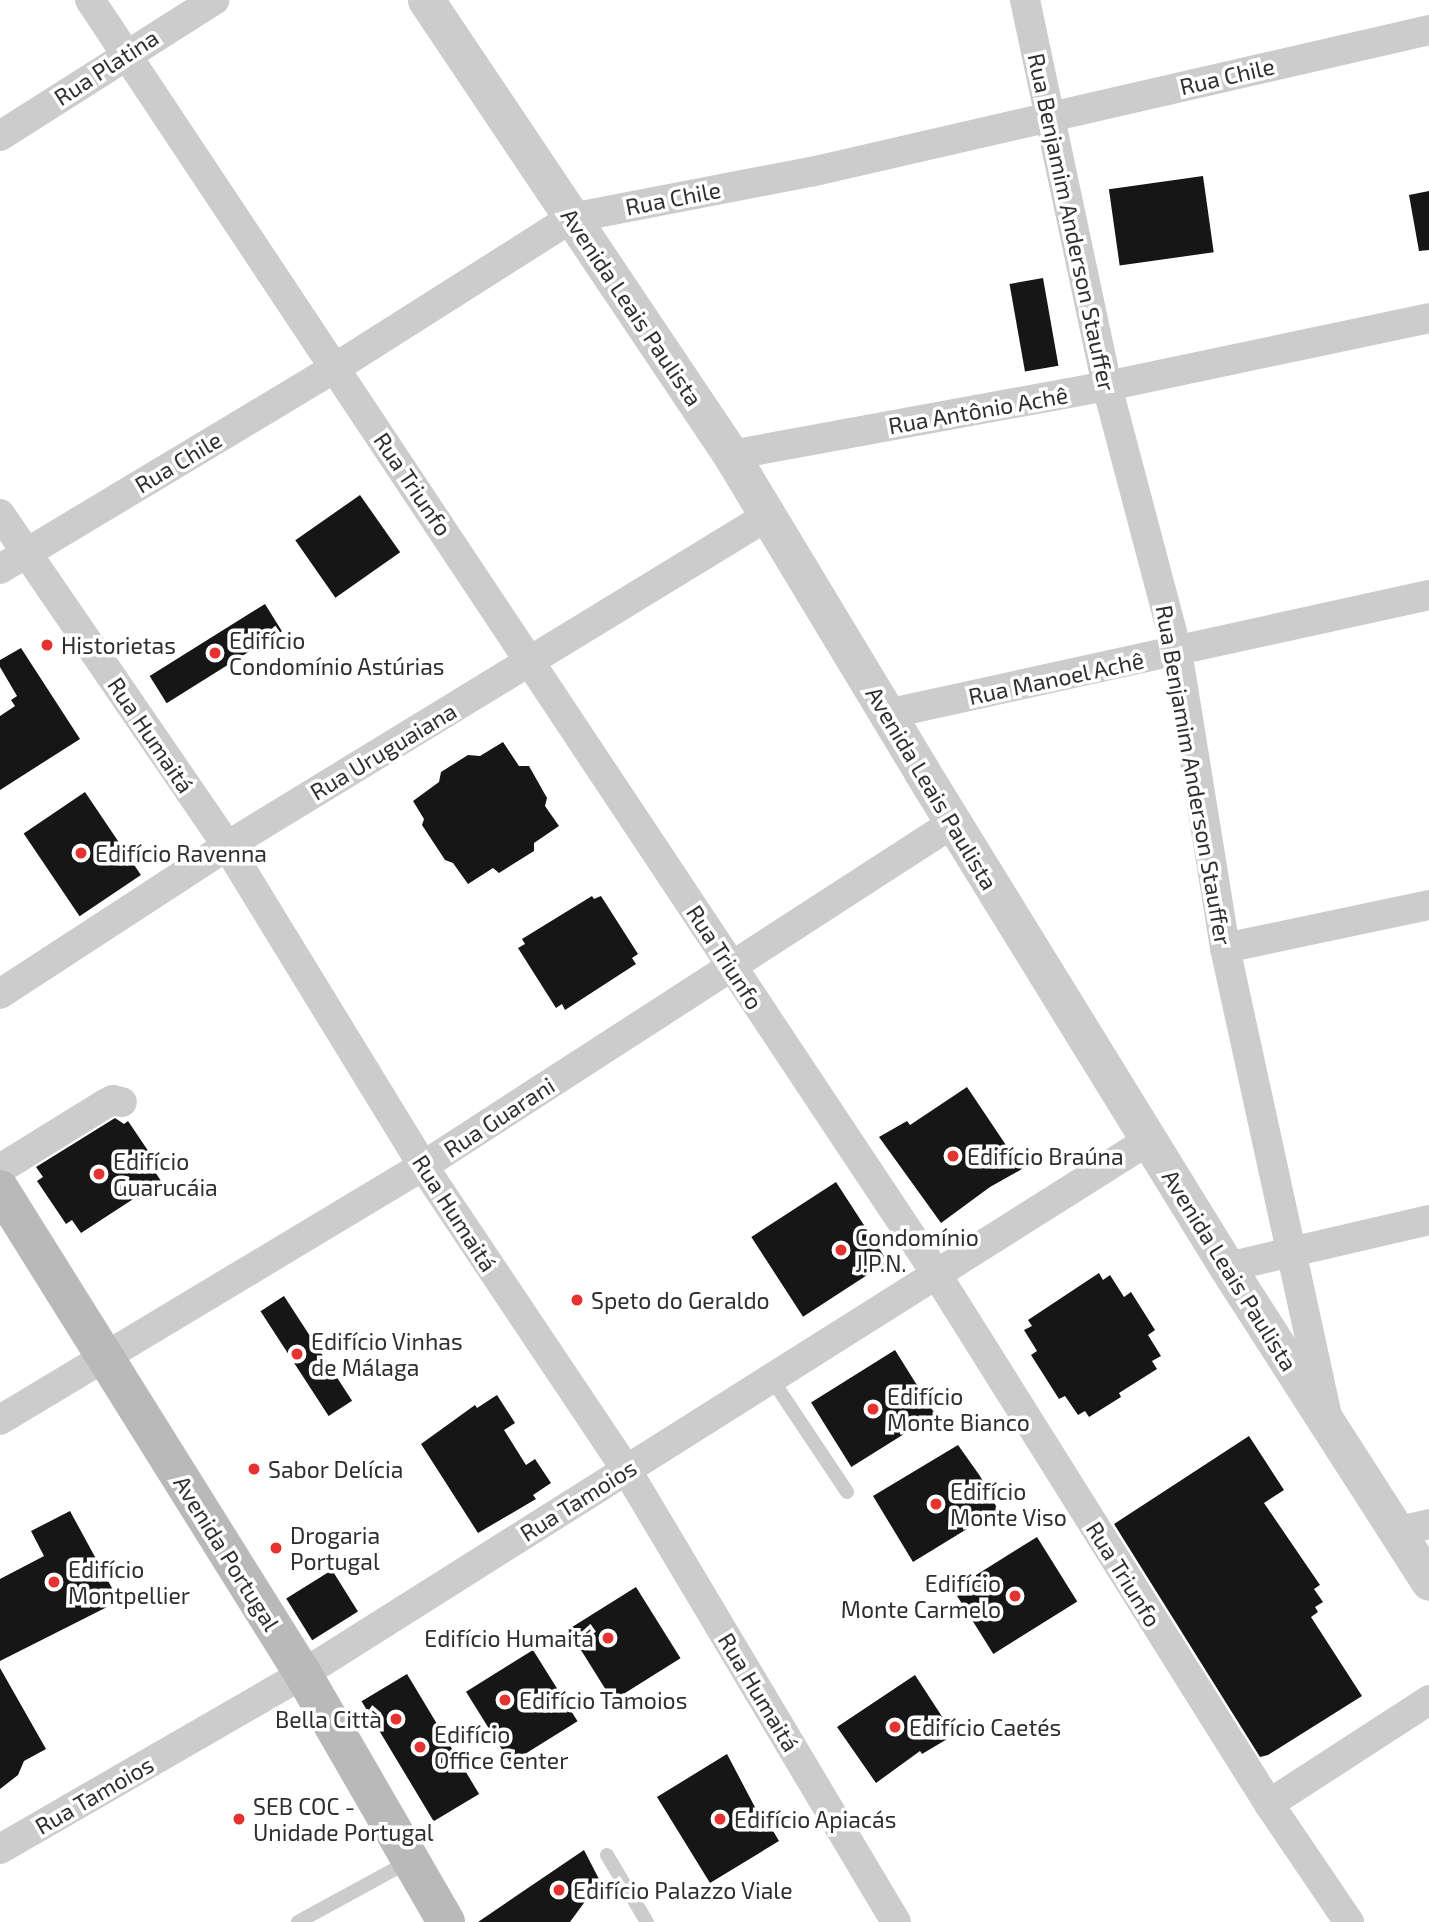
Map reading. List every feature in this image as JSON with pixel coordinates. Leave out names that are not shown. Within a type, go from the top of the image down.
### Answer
[{"type":"main road","name":"Avenida Portugal","points":[[0,1189],[303,1674],[446,1922]]},
{"type":"street","name":"Rua Triunfo","points":[[90,0],[937,1275],[1269,1804],[1349,1922]]},
{"type":"street","name":"Rua Platina","points":[[0,136],[214,0]]},
{"type":"street","name":"Avenida Leais Paulista","points":[[426,0],[732,455],[953,823],[1329,1428],[1412,1528],[1429,1582]]},
{"type":"street","name":"Rua Benjamim Anderson Stauffer","points":[[1025,0],[1107,386],[1177,651],[1225,948],[1329,1428]]},
{"type":"street","name":"Rua Chile","points":[[0,569],[335,368],[571,218],[811,172],[1429,30]]},
{"type":"street","name":"Rua Antônio Achê","points":[[732,455],[1107,386],[1429,318]]},
{"type":"street","name":"Rua Humaitá","points":[[0,514],[228,846],[423,1166],[626,1469],[895,1922]]},
{"type":"street","name":"Rua Uruguaiana","points":[[0,994],[228,846],[769,515]]},
{"type":"street","name":"Rua Manoel Achê","points":[[887,714],[1429,594]]},
{"type":"street","name":"Rua Guarani","points":[[0,1420],[423,1166],[953,823]]},
{"type":"street","points":[[1225,948],[1429,905]]},
{"type":"street","points":[[0,1169],[105,1104],[113,1100],[122,1102]]},
{"type":"street","name":"Rua Tamoios","points":[[0,1849],[303,1674],[1149,1140]]},
{"type":"street","points":[[1227,1267],[1429,1220]]},
{"type":"street","points":[[1269,1804],[1429,1700]]},
{"type":"lane","points":[[771,1378],[846,1492]]},
{"type":"lane","points":[[607,1854],[647,1922]]},
{"type":"lane","points":[[298,1922],[410,1860]]},
{"type":"building","points":[[1203,176],[1214,252],[1120,265],[1109,189]]},
{"type":"building","points":[[1429,191],[1429,250],[1419,251],[1409,195]]},
{"type":"building","points":[[1043,278],[1058,366],[1025,372],[1010,284]]},
{"type":"building","points":[[360,495],[400,552],[335,598],[295,540]]},
{"type":"building","name":"Edifício Condomínio Astúrias","points":[[265,604],[282,631],[167,703],[150,676]]},
{"type":"building","points":[[21,648],[80,739],[0,790],[0,716],[15,706],[11,700],[17,696],[0,667],[0,660]]},
{"type":"building","points":[[503,742],[519,766],[529,766],[547,798],[545,806],[559,826],[534,843],[534,851],[499,873],[493,868],[468,884],[453,863],[445,860],[422,825],[424,819],[413,801],[439,782],[441,772],[468,755],[480,756]]},
{"type":"building","name":"Edifício Ravenna","points":[[85,792],[141,875],[80,916],[24,833]]},
{"type":"building","points":[[592,896],[594,899],[601,896],[638,954],[632,958],[636,964],[565,1010],[562,1004],[556,1008],[518,948],[525,944],[522,939]]},
{"type":"building","name":"Edifício Braúna","points":[[967,1087],[1022,1169],[990,1187],[941,1223],[879,1137],[907,1121],[910,1125]]},
{"type":"building","name":"Edifício Guarucáia","points":[[115,1118],[124,1124],[128,1121],[157,1164],[152,1167],[161,1181],[81,1233],[72,1220],[66,1224],[37,1181],[43,1177],[36,1167]]},
{"type":"building","name":"Condomínio J.P.N.","points":[[836,1182],[888,1262],[803,1317],[751,1237]]},
{"type":"building","points":[[1099,1273],[1103,1280],[1110,1275],[1124,1297],[1131,1292],[1155,1330],[1148,1335],[1161,1356],[1152,1361],[1157,1369],[1119,1393],[1121,1397],[1089,1417],[1085,1411],[1078,1415],[1065,1396],[1059,1399],[1031,1355],[1037,1351],[1024,1330],[1032,1326],[1028,1320]]},
{"type":"building","name":"Edifício Vinhas de Málaga","points":[[284,1296],[352,1401],[329,1416],[261,1311]]},
{"type":"building","name":"Edifício Monte Bianco","points":[[895,1350],[935,1414],[851,1467],[811,1402]]},
{"type":"building","points":[[497,1395],[515,1423],[504,1430],[526,1465],[535,1459],[551,1483],[533,1495],[536,1499],[478,1533],[421,1444],[475,1405],[477,1408]]},
{"type":"building","points":[[1249,1436],[1284,1490],[1264,1503],[1320,1585],[1314,1589],[1323,1602],[1315,1607],[1318,1612],[1311,1617],[1362,1696],[1268,1755],[1260,1757],[1114,1524]]},
{"type":"building","name":"Edifício Monte Viso","points":[[958,1445],[980,1476],[998,1510],[913,1562],[873,1496]]},
{"type":"building","name":"Edifício Montpellier","points":[[70,1511],[119,1601],[0,1661],[0,1579],[44,1556],[31,1531]]},
{"type":"building","name":"Edifício Monte Carmelo","points":[[1037,1537],[1077,1601],[993,1654],[953,1589]]},
{"type":"building","points":[[332,1570],[358,1612],[312,1640],[286,1599]]},
{"type":"building","name":"Edifício Humaitá","points":[[636,1587],[681,1658],[613,1701],[568,1629]]},
{"type":"building","name":"Edifício Tamoios","points":[[533,1650],[578,1721],[511,1763],[466,1692]]},
{"type":"building","points":[[0,1668],[46,1749],[24,1761],[18,1775],[0,1789]]},
{"type":"building","name":"Edifício Office Center","points":[[407,1674],[479,1794],[434,1821],[362,1701]]},
{"type":"building","name":"Edifício Caetés","points":[[915,1675],[954,1735],[922,1754],[920,1751],[876,1783],[837,1727]]},
{"type":"building","name":"Edifício Apiacás","points":[[727,1754],[758,1813],[762,1812],[779,1841],[710,1883],[657,1797]]},
{"type":"building","name":"Edifício Palazzo Viale","points":[[584,1850],[600,1881],[570,1922],[478,1922]]},
{"type":"place","name":"Historietas","points":[[47,645]]},
{"type":"place","name":"Edifício Condomínio Astúrias","points":[[215,653]]},
{"type":"place","name":"Edifício Ravenna","points":[[81,853]]},
{"type":"place","name":"Edifício Braúna","points":[[953,1156]]},
{"type":"place","name":"Edifício Guarucáia","points":[[99,1174]]},
{"type":"place","name":"Condomínio J.P.N.","points":[[841,1250]]},
{"type":"place","name":"Speto do Geraldo","points":[[577,1300]]},
{"type":"place","name":"Edifício Vinhas de Málaga","points":[[297,1354]]},
{"type":"place","name":"Edifício Monte Bianco","points":[[873,1409]]},
{"type":"place","name":"Sabor Delícia","points":[[254,1469]]},
{"type":"place","name":"Edifício Monte Viso","points":[[936,1504]]},
{"type":"place","name":"Drogaria Portugal","points":[[276,1548]]},
{"type":"place","name":"Edifício Montpellier","points":[[54,1582]]},
{"type":"place","name":"Edifício Monte Carmelo","points":[[1015,1596]]},
{"type":"place","name":"Edifício Humaitá","points":[[608,1638]]},
{"type":"place","name":"Edifício Tamoios","points":[[505,1700]]},
{"type":"place","name":"Bella Città","points":[[396,1719]]},
{"type":"place","name":"Edifício Caetés","points":[[895,1727]]},
{"type":"place","name":"Edifício Office Center","points":[[420,1747]]},
{"type":"place","name":"SEB COC - Unidade Portugal","points":[[239,1819]]},
{"type":"place","name":"Edifício Apiacás","points":[[720,1819]]},
{"type":"place","name":"Edifício Palazzo Viale","points":[[559,1890]]}]
